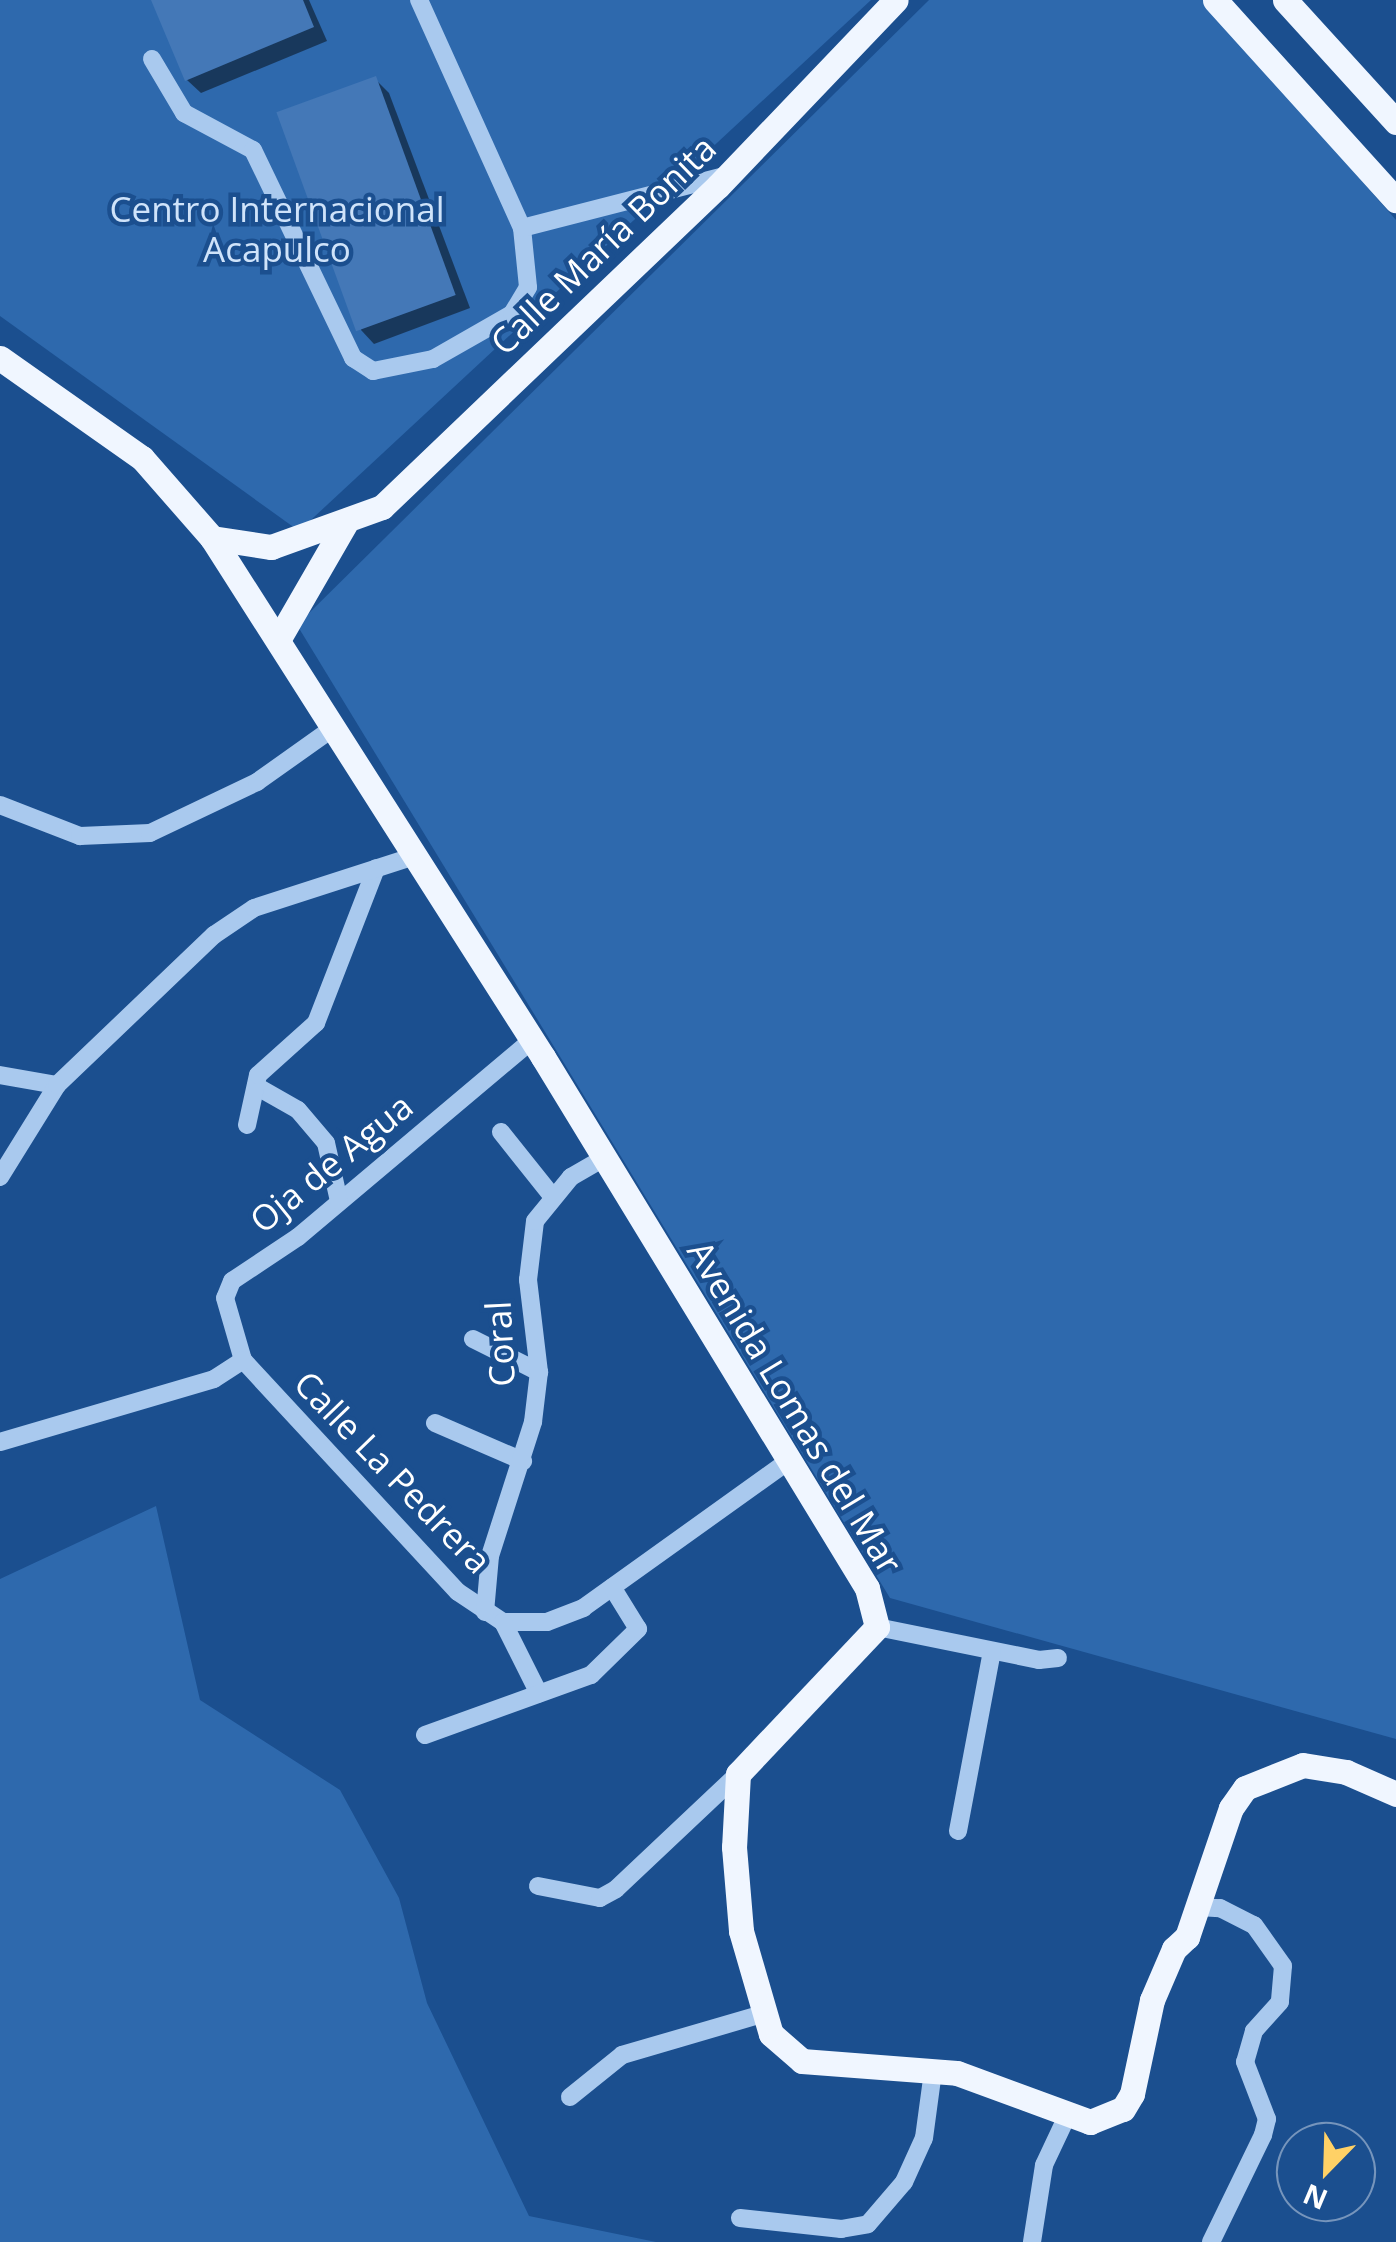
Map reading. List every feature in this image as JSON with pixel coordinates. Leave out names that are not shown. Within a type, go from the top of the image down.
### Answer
[{"type":"main road","name":"Calle María Bonita","points":[[212,538],[271,547],[345,524],[382,506],[728,176],[896,0]]},
{"type":"main road","points":[[1215,0],[1396,200]]},
{"type":"main road","points":[[1285,0],[1396,122]]},
{"type":"main road","name":"Avenida Lomas del Mar","points":[[0,358],[142,458],[212,538],[532,1040],[867,1588],[877,1627],[738,1774]]},
{"type":"main road","name":"Calle María Bonita","points":[[278,640],[300,592],[345,524]]},
{"type":"main road","points":[[738,1774],[734,1848],[741,1931],[762,2014],[771,2034],[802,2061],[958,2073],[1090,2122],[1124,2109],[1152,2000],[1198,1907],[1231,1808],[1244,1788],[1303,1764],[1346,1772],[1396,1794]]},
{"type":"street","points":[[152,59],[184,113],[254,150],[353,358],[373,371],[433,359],[512,314],[528,287],[522,228],[481,150],[419,0]]},
{"type":"street","points":[[522,228],[728,176]]},
{"type":"street","points":[[0,805],[80,836],[150,832],[256,782],[333,728]]},
{"type":"street","points":[[0,1177],[56,1084],[214,935],[254,908],[415,856]]},
{"type":"street","points":[[246,1125],[256,1086],[274,1057],[316,1023],[376,868]]},
{"type":"street","name":"Oja de Agua","points":[[243,1360],[225,1298],[232,1281],[339,1201],[532,1040]]},
{"type":"street","points":[[0,1075],[56,1084]]},
{"type":"street","points":[[256,1086],[298,1110],[326,1143],[339,1201]]},
{"type":"street","points":[[501,1132],[552,1196]]},
{"type":"street","name":"Coral","points":[[485,1612],[490,1556],[522,1461],[539,1372],[530,1245],[535,1221],[552,1196],[604,1158]]},
{"type":"street","points":[[473,1340],[539,1372]]},
{"type":"street","points":[[0,1442],[214,1379],[243,1360]]},
{"type":"street","name":"Calle La Pedrera","points":[[243,1360],[344,1474],[485,1612],[503,1622]]},
{"type":"street","points":[[435,1422],[522,1461]]},
{"type":"street","points":[[538,1694],[503,1622],[547,1622],[612,1587],[788,1462]]},
{"type":"street","points":[[425,1735],[591,1675],[635,1638],[636,1621],[612,1587]]},
{"type":"street","points":[[877,1627],[992,1651],[1058,1658]]},
{"type":"street","points":[[958,1831],[992,1651]]},
{"type":"street","points":[[538,1886],[600,1898],[616,1889],[738,1774]]},
{"type":"street","points":[[1198,1907],[1220,1908],[1254,1926],[1283,1966],[1280,2002],[1254,2031],[1245,2062],[1267,2120],[1211,2242]]},
{"type":"street","points":[[570,2097],[622,2055],[762,2014]]},
{"type":"street","points":[[740,2218],[842,2229],[868,2224],[904,2182],[924,2138],[933,2070]]},
{"type":"street","points":[[1032,2242],[1044,2165],[1068,2114]]},
{"type":"green space","name":"Centro Internacional Acapulco","points":[[0,0],[871,0],[299,531],[0,316]]},
{"type":"green space","points":[[929,0],[1203,0],[1396,220],[1396,1739],[890,1598],[297,625]]},
{"type":"green space","points":[[156,1506],[200,1700],[340,1790],[399,1898],[427,2003],[529,2216],[656,2242],[0,2242],[0,1579]]},
{"type":"building","points":[[151,0],[303,0],[314,27],[185,81]]},
{"type":"building","points":[[376,76],[456,295],[356,331],[276,112]]}]
